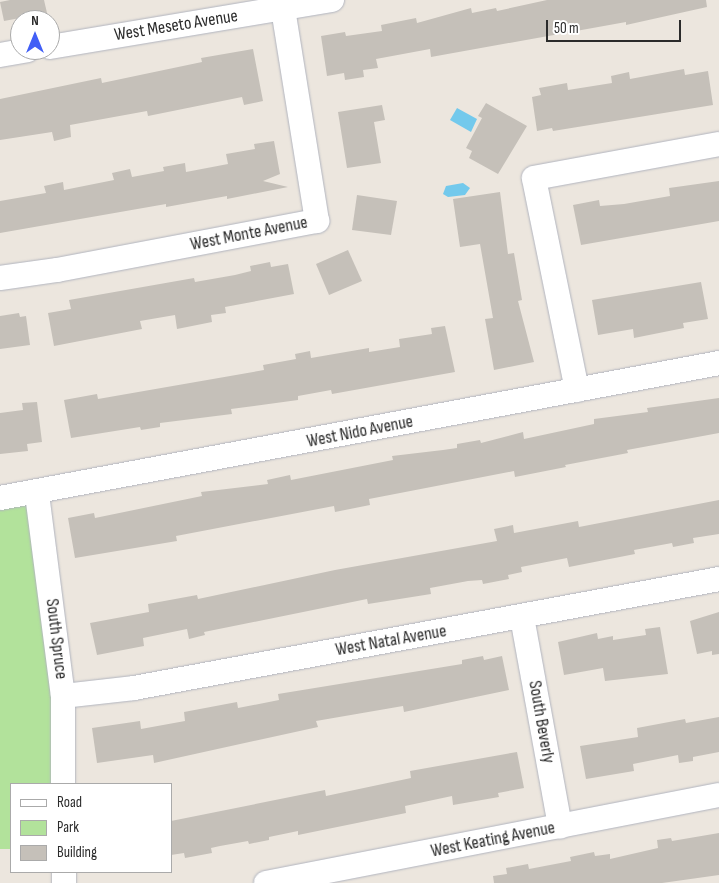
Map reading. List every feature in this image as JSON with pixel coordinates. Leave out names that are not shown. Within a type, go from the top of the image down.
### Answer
[{"type":"street","name":"West Meseto Avenue","points":[[60,44],[332,0]]},
{"type":"street","name":"West Monte Avenue","points":[[0,278],[57,270],[317,221],[283,9]]},
{"type":"street","points":[[578,390],[534,178],[719,144]]},
{"type":"street","name":"West Nido Avenue","points":[[0,498],[37,494],[719,363]]},
{"type":"street","name":"South Spruce","points":[[37,494],[63,696],[64,783]]},
{"type":"street","name":"West Natal Avenue","points":[[63,696],[134,688],[719,579]]},
{"type":"street","name":"South Beverly","points":[[522,617],[560,827]]},
{"type":"street","name":"West Keating Avenue","points":[[266,883],[719,795]]},
{"type":"green space","points":[[37,494],[63,783],[10,783],[10,849],[0,849],[0,498]]},
{"type":"water","points":[[457,108],[477,119],[471,132],[450,120]]},
{"type":"water","points":[[463,183],[470,188],[465,195],[448,197],[443,194],[446,186]]},
{"type":"building","points":[[10,0],[44,0],[46,10],[10,10],[10,20],[4,21],[0,2]]},
{"type":"building","points":[[547,0],[706,0],[707,7],[626,25],[626,22],[431,57],[430,49],[376,59],[378,68],[363,70],[364,77],[345,80],[344,73],[327,76],[321,36],[345,32],[346,36],[382,31],[381,25],[416,18],[417,23],[471,8],[472,13],[496,8],[497,11]]},
{"type":"building","points":[[253,49],[263,101],[244,105],[242,97],[148,116],[147,111],[70,125],[71,137],[54,141],[52,132],[0,140],[0,99],[101,78],[102,83],[202,62],[201,58]]},
{"type":"building","points":[[684,69],[685,75],[708,71],[713,105],[553,131],[552,128],[537,131],[532,97],[541,95],[539,88],[567,83],[568,90],[612,83],[611,76],[629,72],[630,79]]},
{"type":"building","points":[[486,103],[527,126],[498,174],[469,158],[472,151],[466,148],[482,118],[478,116]]},
{"type":"building","points":[[382,105],[385,120],[374,122],[381,163],[347,168],[338,112]]},
{"type":"building","points":[[274,141],[280,174],[263,181],[288,187],[227,199],[227,196],[166,207],[166,204],[0,233],[0,201],[46,193],[44,186],[63,182],[64,190],[114,180],[112,173],[130,169],[132,177],[164,171],[163,167],[185,163],[186,172],[228,164],[226,154],[255,149],[254,144]]},
{"type":"building","points":[[719,181],[719,221],[581,245],[573,205],[599,200],[600,206],[624,204],[670,196],[669,188]]},
{"type":"building","points":[[500,192],[508,254],[514,253],[522,300],[518,301],[534,362],[494,370],[485,319],[493,318],[480,244],[460,247],[453,199]]},
{"type":"building","points":[[357,195],[397,201],[391,235],[352,230]]},
{"type":"building","points":[[348,250],[362,281],[329,295],[316,264]]},
{"type":"building","points":[[270,262],[271,267],[288,264],[294,294],[225,307],[226,313],[211,315],[212,322],[177,329],[175,315],[140,321],[142,329],[54,346],[48,313],[71,309],[69,300],[194,278],[195,282],[235,275],[251,271],[250,266]]},
{"type":"building","points":[[701,282],[708,319],[683,323],[684,328],[634,338],[633,329],[598,335],[592,300]]},
{"type":"building","points":[[19,313],[20,317],[26,316],[30,345],[0,349],[0,316]]},
{"type":"building","points":[[445,326],[455,372],[332,394],[331,390],[298,396],[298,400],[231,409],[232,414],[160,423],[160,427],[141,430],[140,427],[71,438],[64,400],[97,394],[98,399],[264,370],[263,365],[296,359],[295,354],[310,351],[311,358],[369,348],[369,352],[400,347],[399,339],[432,334],[431,328]]},
{"type":"building","points":[[719,398],[719,433],[627,450],[628,453],[515,477],[514,471],[369,499],[370,505],[335,512],[334,506],[176,536],[177,541],[75,558],[68,518],[94,513],[95,518],[202,496],[201,492],[268,484],[267,480],[290,475],[291,480],[393,460],[392,456],[457,448],[457,444],[480,440],[481,443],[523,432],[524,439],[594,424],[594,419],[648,412],[647,408]]},
{"type":"building","points":[[37,402],[42,442],[27,444],[28,451],[0,454],[0,413],[23,410],[22,403]]},
{"type":"building","points":[[719,500],[719,534],[693,538],[694,543],[673,547],[672,543],[634,550],[635,554],[569,567],[567,558],[521,567],[522,572],[508,575],[509,579],[483,584],[482,580],[468,581],[430,588],[431,594],[368,604],[367,599],[204,632],[205,635],[189,639],[187,629],[143,638],[144,646],[97,655],[90,623],[149,612],[148,604],[197,595],[198,599],[335,570],[497,541],[494,529],[513,525],[514,533],[578,521],[579,527]]},
{"type":"building","points":[[719,612],[719,654],[712,655],[712,651],[697,654],[690,621]]},
{"type":"building","points":[[660,627],[668,674],[605,681],[603,668],[564,675],[558,642],[597,633],[598,639],[613,636],[613,640],[646,635],[645,629]]},
{"type":"building","points":[[483,656],[484,660],[502,656],[509,690],[404,712],[403,706],[316,721],[318,727],[154,763],[153,755],[97,763],[92,728],[140,721],[141,729],[185,721],[184,712],[237,702],[238,708],[279,700],[278,694],[462,664],[462,660]]},
{"type":"building","points":[[719,717],[719,752],[693,757],[693,761],[679,763],[678,755],[633,764],[634,771],[586,779],[580,746],[638,737],[637,728],[685,719],[686,723]]},
{"type":"building","points":[[517,752],[524,788],[498,793],[499,797],[453,805],[452,796],[405,806],[406,813],[298,835],[298,831],[269,837],[269,840],[249,844],[248,841],[220,846],[211,848],[212,853],[185,858],[184,853],[172,855],[172,821],[325,790],[326,796],[411,778],[410,771]]},
{"type":"building","points":[[719,833],[719,875],[662,883],[494,883],[493,876],[507,874],[506,868],[528,864],[529,869],[571,861],[570,857],[594,852],[595,856],[610,854],[610,859],[658,848],[657,840],[671,838],[672,841]]}]
